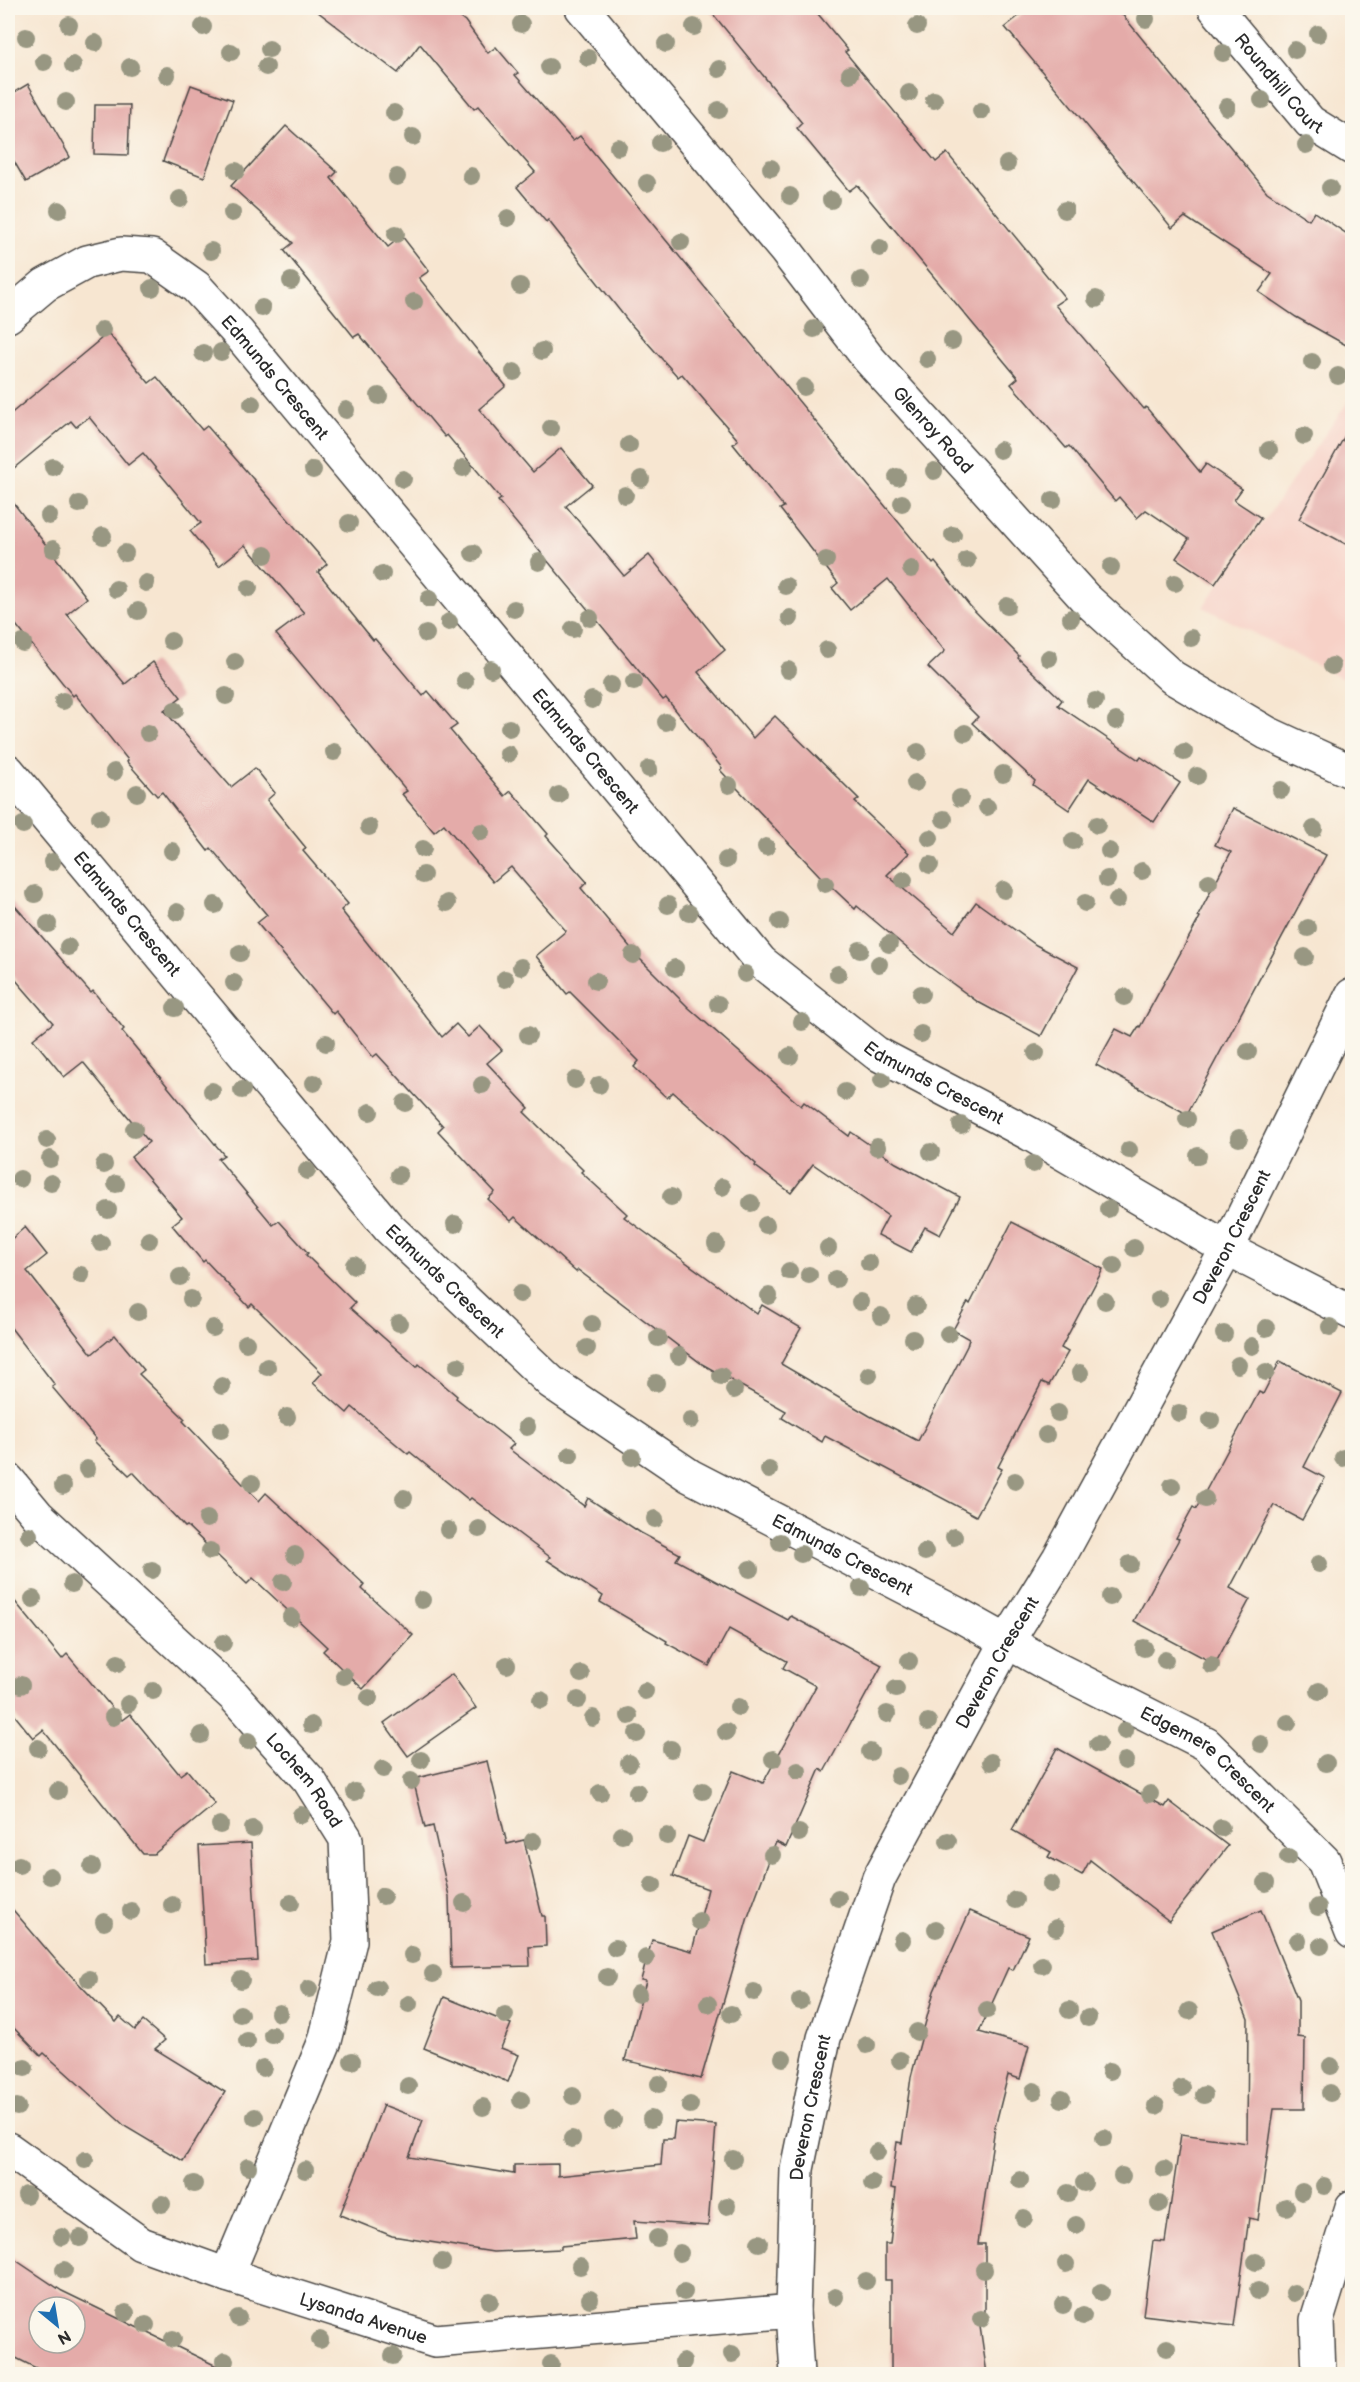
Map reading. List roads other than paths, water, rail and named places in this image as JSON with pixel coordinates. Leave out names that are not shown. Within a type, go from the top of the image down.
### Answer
[{"type":"street","name":"Glenroy Road","points":[[582,8],[786,251],[868,358],[1085,598],[1172,677],[1267,733],[1353,772]]},
{"type":"street","name":"Roundhill Court","points":[[1215,8],[1310,122],[1353,148]]},
{"type":"street","name":"Edmunds Crescent","points":[[8,316],[45,285],[87,262],[121,254],[152,256],[196,286],[239,334],[760,962],[876,1053],[1030,1134],[1227,1249],[1353,1313]]},
{"type":"street","name":"Edmunds Crescent","points":[[8,771],[389,1228],[551,1382],[690,1476],[1007,1642]]},
{"type":"street","name":"Deveron Crescent","points":[[797,2374],[794,2311],[797,2169],[824,2037],[879,1878],[1007,1642],[1059,1558],[1227,1249],[1353,995]]},
{"type":"street","name":"Lochem Road","points":[[8,1480],[38,1516],[234,1696],[309,1780],[346,1839],[350,1941],[325,2041],[227,2275]]},
{"type":"street","name":"Edgemere Crescent","points":[[1007,1642],[1206,1744],[1324,1862],[1353,1932]]},
{"type":"street","name":"Lysanda Avenue","points":[[8,2149],[141,2244],[227,2275],[435,2341],[794,2311]]},
{"type":"street","points":[[1319,2374],[1317,2320],[1353,2207]]}]
